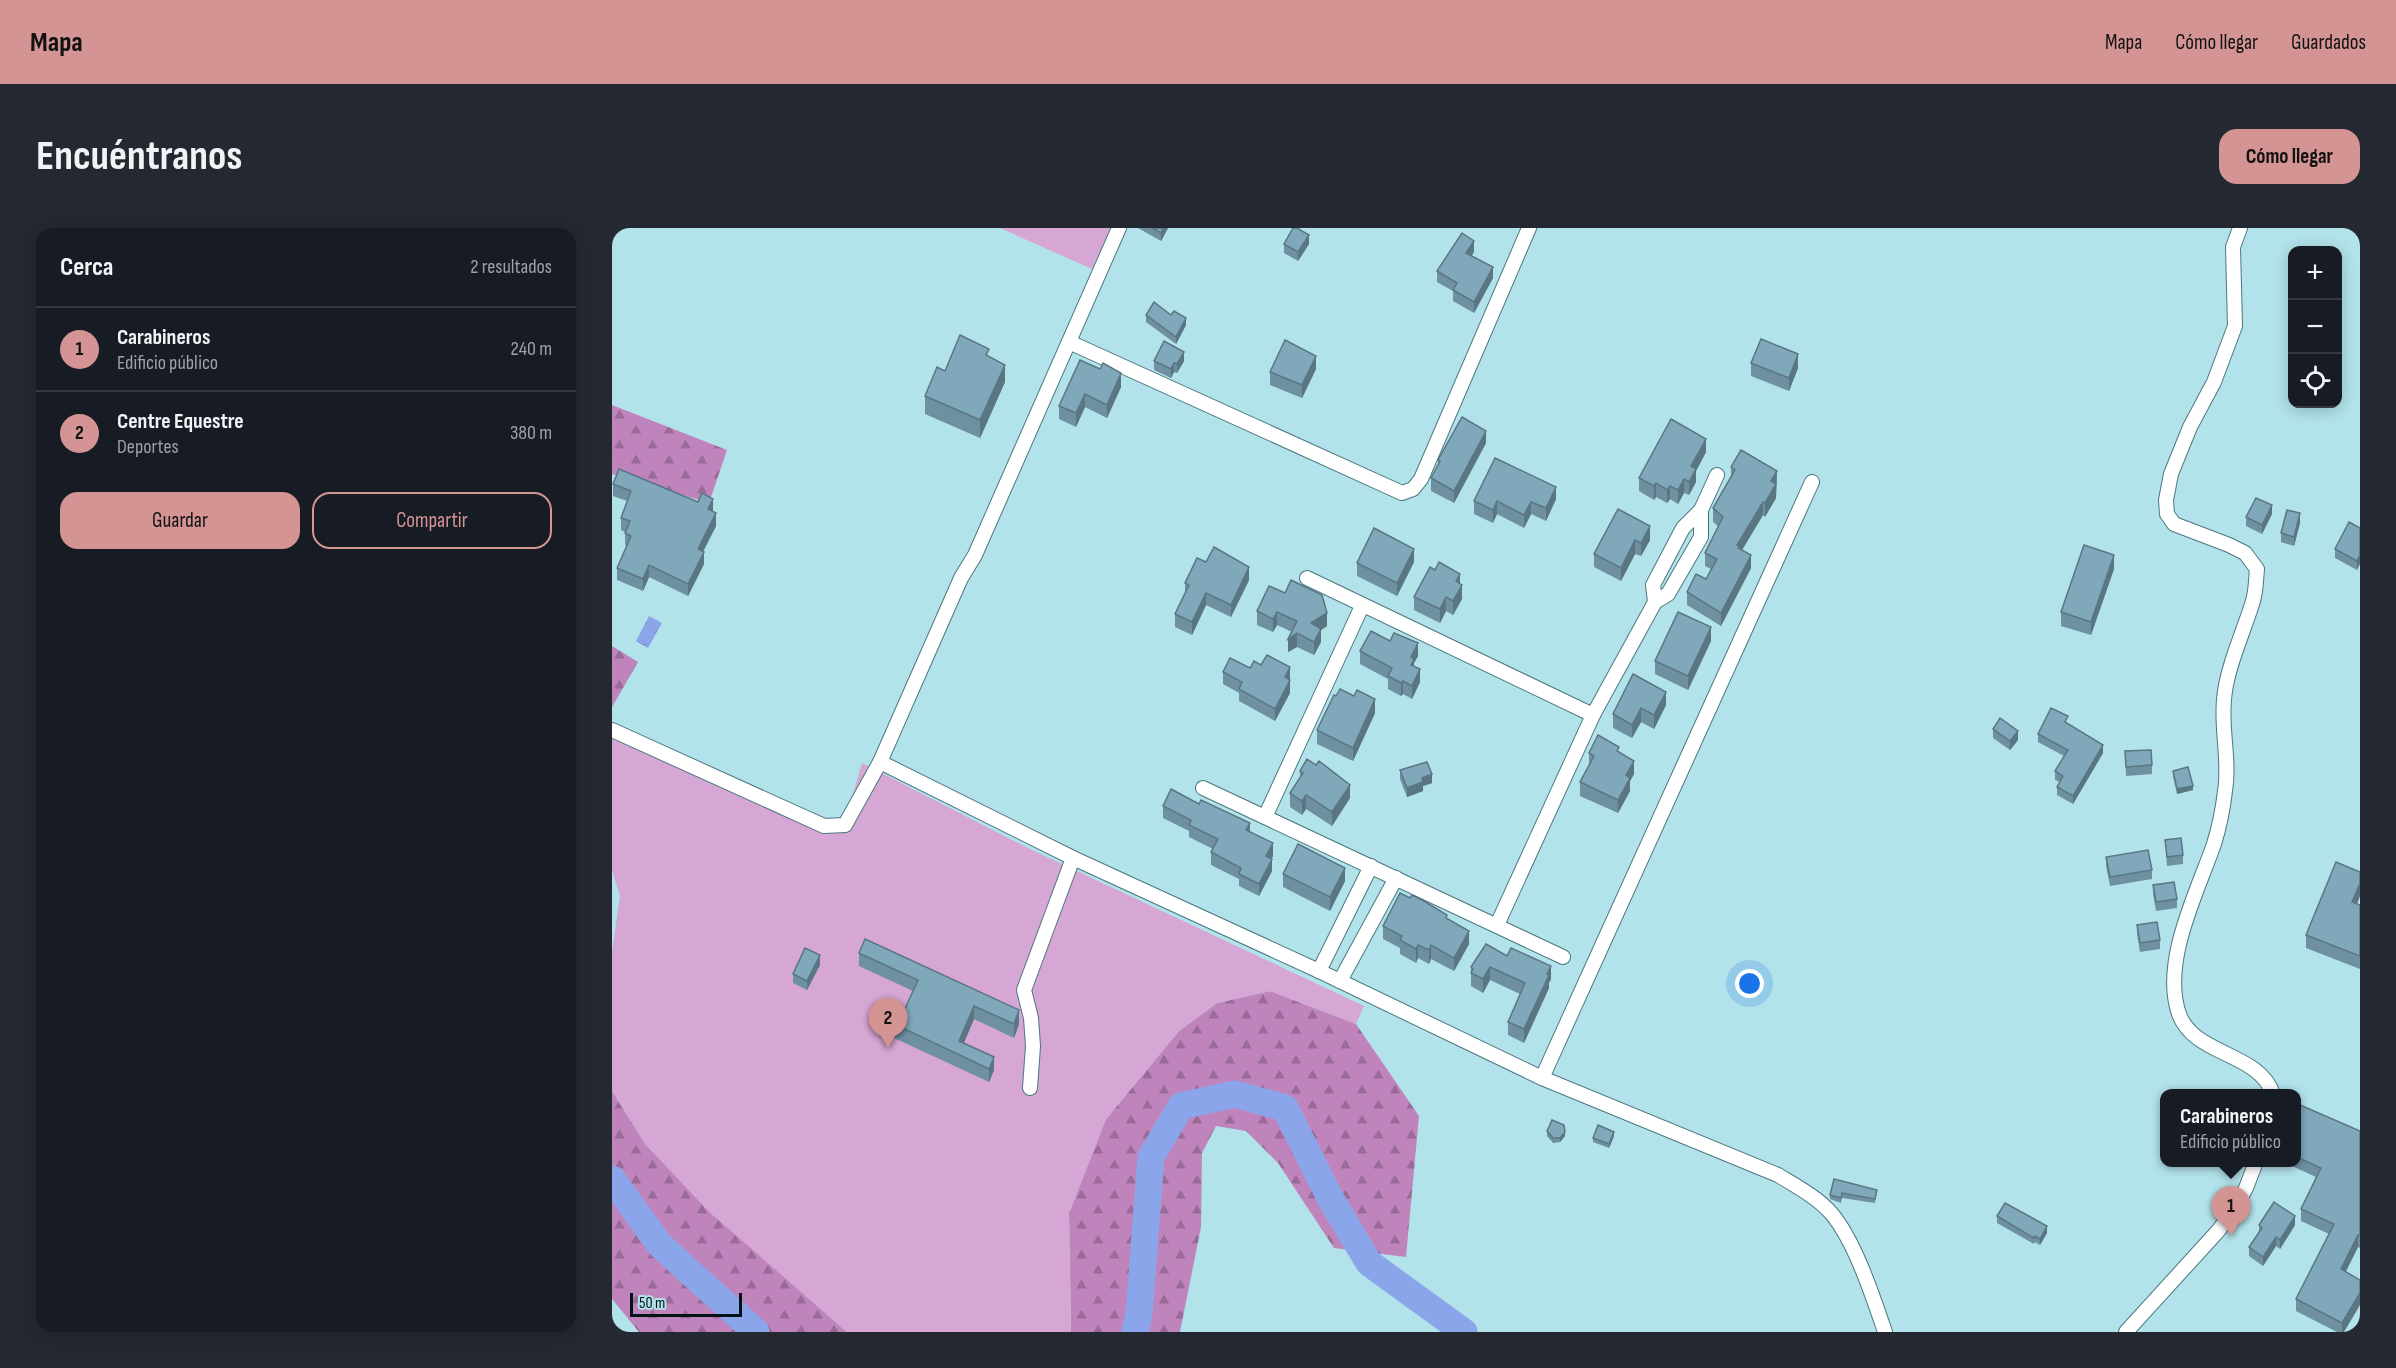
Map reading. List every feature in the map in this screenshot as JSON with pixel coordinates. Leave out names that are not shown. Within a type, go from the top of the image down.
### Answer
[{"type":"street","points":[[612,730],[824,826],[844,825],[880,762],[961,578],[975,555],[1119,228]]},
{"type":"street","points":[[1069,342],[1402,493],[1413,489],[1421,479],[1529,228]]},
{"type":"street","points":[[2240,228],[2234,247],[2235,326],[2214,382],[2190,427],[2171,474],[2166,500],[2167,514],[2174,524],[2245,553],[2257,569],[2253,600],[2242,629],[2224,699],[2226,789],[2214,843],[2191,900],[2176,962],[2173,987],[2180,1016],[2194,1035],[2252,1067],[2265,1078],[2270,1089]]},
{"type":"street","points":[[1655,602],[1653,585],[1683,528],[1701,510],[1717,476]]},
{"type":"street","points":[[1542,1078],[1812,482]]},
{"type":"street","points":[[1497,925],[1593,715],[1655,602],[1668,594],[1701,537],[1701,510]]},
{"type":"street","points":[[1307,578],[1593,715]]},
{"type":"street","points":[[1265,817],[1362,606]]},
{"type":"street","points":[[880,762],[1073,858],[1319,971],[1542,1078],[1764,1168],[1810,1196],[1831,1214],[1844,1233],[1885,1332]]},
{"type":"street","points":[[1203,788],[1563,957]]},
{"type":"street","points":[[1030,1088],[1033,1046],[1031,1018],[1024,990],[1073,858]]},
{"type":"street","points":[[1319,971],[1371,866]]},
{"type":"street","points":[[1340,981],[1396,878]]},
{"type":"street","points":[[2126,1332],[2229,1217],[2246,1188],[2254,1167]]},
{"type":"green space","points":[[612,405],[727,450],[709,503],[612,474]]},
{"type":"green space","points":[[612,646],[638,662],[612,707]]},
{"type":"green space","points":[[1270,991],[1356,1024],[1419,1116],[1406,1257],[1334,1248],[1278,1163],[1246,1131],[1216,1126],[1202,1153],[1201,1227],[1180,1332],[1071,1332],[1069,1213],[1106,1119],[1179,1031],[1217,1003]]},
{"type":"green space","points":[[612,1091],[646,1145],[771,1265],[847,1332],[639,1332],[612,1299]]},
{"type":"shaded area","points":[[1000,228],[1111,228],[1092,269]]},
{"type":"shaded area","points":[[612,730],[844,825],[862,763],[1028,848],[1364,1006],[1356,1024],[1270,991],[1217,1003],[1179,1031],[1106,1119],[1069,1213],[1071,1332],[847,1332],[709,1212],[646,1145],[612,1091],[612,952],[620,896],[612,870]]},
{"type":"water","points":[[649,616],[662,623],[648,648],[636,641]]},
{"type":"building","points":[[1153,228],[1163,228],[1161,233]]},
{"type":"building","points":[[1293,228],[1309,235],[1298,252],[1284,244]]},
{"type":"building","points":[[1462,233],[1474,241],[1466,253],[1493,267],[1474,302],[1453,290],[1457,283],[1437,271]]},
{"type":"building","points":[[1154,302],[1171,315],[1174,311],[1186,318],[1176,337],[1146,315]]},
{"type":"building","points":[[960,335],[989,349],[986,355],[1005,365],[980,420],[925,396],[937,367],[945,371]]},
{"type":"building","points":[[1761,339],[1798,354],[1789,378],[1751,363]]},
{"type":"building","points":[[1285,340],[1316,356],[1302,385],[1270,372]]},
{"type":"building","points":[[1164,341],[1184,352],[1171,369],[1154,361]]},
{"type":"building","points":[[1080,360],[1100,369],[1103,363],[1121,373],[1107,405],[1085,394],[1076,413],[1059,406]]},
{"type":"building","points":[[1462,417],[1486,431],[1454,491],[1431,478],[1440,461],[1438,460]]},
{"type":"building","points":[[1671,419],[1706,439],[1691,466],[1696,469],[1689,482],[1684,479],[1678,490],[1670,486],[1667,490],[1656,483],[1654,486],[1639,478]]},
{"type":"building","points":[[1741,450],[1777,471],[1771,481],[1776,484],[1737,545],[1738,548],[1751,555],[1721,613],[1687,592],[1696,574],[1706,579],[1717,559],[1705,553],[1723,517],[1713,508],[1735,470],[1731,467]]},
{"type":"building","points":[[1495,458],[1556,487],[1546,508],[1531,502],[1524,515],[1497,501],[1493,510],[1474,501]]},
{"type":"building","points":[[619,469],[698,502],[702,493],[713,499],[708,509],[716,513],[698,549],[704,552],[688,584],[649,565],[643,579],[617,568],[631,536],[625,533],[630,521],[621,518],[631,491],[613,484]]},
{"type":"building","points":[[2256,498],[2272,505],[2262,525],[2246,517]]},
{"type":"building","points":[[1618,509],[1650,526],[1641,543],[1635,540],[1621,568],[1594,554]]},
{"type":"building","points":[[2287,510],[2300,513],[2294,537],[2281,533]]},
{"type":"building","points":[[2349,522],[2360,528],[2360,555],[2357,561],[2335,549]]},
{"type":"building","points":[[1374,528],[1414,549],[1397,583],[1357,563]]},
{"type":"building","points":[[2084,545],[2114,555],[2091,622],[2061,612]]},
{"type":"building","points":[[1214,547],[1249,567],[1231,605],[1206,593],[1192,622],[1175,614],[1189,585],[1185,583],[1197,558],[1206,562]]},
{"type":"building","points":[[1439,562],[1460,574],[1456,581],[1462,585],[1453,601],[1446,597],[1440,609],[1414,597],[1430,567],[1435,570]]},
{"type":"building","points":[[1291,580],[1322,595],[1327,613],[1311,623],[1321,629],[1314,642],[1297,633],[1288,639],[1297,621],[1277,612],[1273,619],[1257,611],[1269,586],[1285,593]]},
{"type":"building","points":[[1678,612],[1711,627],[1688,676],[1655,661]]},
{"type":"building","points":[[1371,631],[1390,641],[1394,633],[1418,643],[1411,657],[1414,659],[1411,665],[1420,669],[1412,686],[1388,676],[1392,668],[1360,651]]},
{"type":"building","points":[[1267,655],[1290,667],[1285,677],[1290,680],[1275,709],[1239,689],[1242,682],[1223,672],[1230,658],[1250,668],[1254,661],[1261,665]]},
{"type":"building","points":[[1633,674],[1666,692],[1654,715],[1641,708],[1632,725],[1613,714]]},
{"type":"building","points":[[1340,689],[1354,696],[1357,690],[1375,699],[1353,748],[1317,730],[1334,695],[1336,696]]},
{"type":"building","points":[[2051,708],[2068,716],[2065,722],[2103,745],[2073,796],[2057,787],[2063,776],[2055,771],[2068,750],[2038,734]]},
{"type":"building","points":[[2000,718],[2018,731],[2010,741],[1993,729]]},
{"type":"building","points":[[1598,735],[1619,747],[1617,751],[1634,761],[1626,775],[1630,778],[1618,800],[1580,782],[1594,756],[1589,753]]},
{"type":"building","points":[[2151,750],[2152,765],[2126,767],[2125,751]]},
{"type":"building","points":[[1307,759],[1316,765],[1319,761],[1350,785],[1332,812],[1306,795],[1302,801],[1290,793],[1303,773],[1300,771]]},
{"type":"building","points":[[1427,762],[1432,774],[1422,778],[1423,782],[1407,788],[1400,770]]},
{"type":"building","points":[[2188,767],[2193,786],[2177,789],[2173,771]]},
{"type":"building","points":[[1171,789],[1199,804],[1201,800],[1250,823],[1246,830],[1273,843],[1266,856],[1272,859],[1259,884],[1239,874],[1241,868],[1211,852],[1218,839],[1189,825],[1191,820],[1163,806]]},
{"type":"building","points":[[2181,838],[2183,855],[2167,857],[2165,840]]},
{"type":"building","points":[[1298,844],[1345,868],[1330,897],[1283,874]]},
{"type":"building","points":[[2148,850],[2152,870],[2110,877],[2106,857]]},
{"type":"building","points":[[2336,862],[2360,872],[2360,883],[2352,902],[2360,905],[2360,956],[2306,935]]},
{"type":"building","points":[[2174,882],[2177,899],[2156,902],[2153,885]]},
{"type":"building","points":[[1400,893],[1410,898],[1412,895],[1424,901],[1447,915],[1446,918],[1469,931],[1454,958],[1431,945],[1429,950],[1418,945],[1416,949],[1400,940],[1402,936],[1383,926]]},
{"type":"building","points":[[2157,922],[2160,940],[2140,943],[2137,925]]},
{"type":"building","points":[[865,939],[1019,1010],[1014,1024],[974,1006],[959,1041],[994,1057],[989,1069],[892,1023],[897,1013],[902,1015],[918,980],[859,953]]},
{"type":"building","points":[[1486,944],[1507,956],[1511,948],[1551,966],[1524,1029],[1508,1022],[1525,983],[1490,967],[1483,979],[1471,973],[1473,969],[1471,967]]},
{"type":"building","points":[[805,948],[820,955],[807,981],[793,974]]},
{"type":"building","points":[[2301,1105],[2360,1131],[2360,1236],[2358,1235],[2341,1269],[2360,1280],[2360,1293],[2342,1323],[2296,1299],[2334,1224],[2301,1209],[2321,1168],[2301,1159]]},
{"type":"building","points":[[1552,1120],[1564,1125],[1565,1132],[1560,1138],[1553,1138],[1547,1131]]},
{"type":"building","points":[[1598,1125],[1614,1132],[1609,1144],[1593,1138]]},
{"type":"building","points":[[1834,1179],[1877,1190],[1875,1199],[1842,1193],[1841,1198],[1830,1195]]},
{"type":"building","points":[[2274,1202],[2295,1216],[2280,1240],[2276,1237],[2263,1257],[2249,1247],[2262,1228],[2259,1225]]},
{"type":"building","points":[[2005,1203],[2047,1226],[2040,1239],[2035,1236],[2034,1238],[1997,1216]]},
{"type":"waterway","points":[[1135,1332],[1139,1314],[1151,1157],[1181,1106],[1235,1094],[1285,1108],[1329,1196],[1369,1263],[1464,1332]]},
{"type":"waterway","points":[[612,1179],[660,1245],[756,1332]]},
{"type":"place","name":"Centre Equestre","points":[[888,1048]]},
{"type":"place","name":"Carabineros","points":[[2231,1236]]}]
